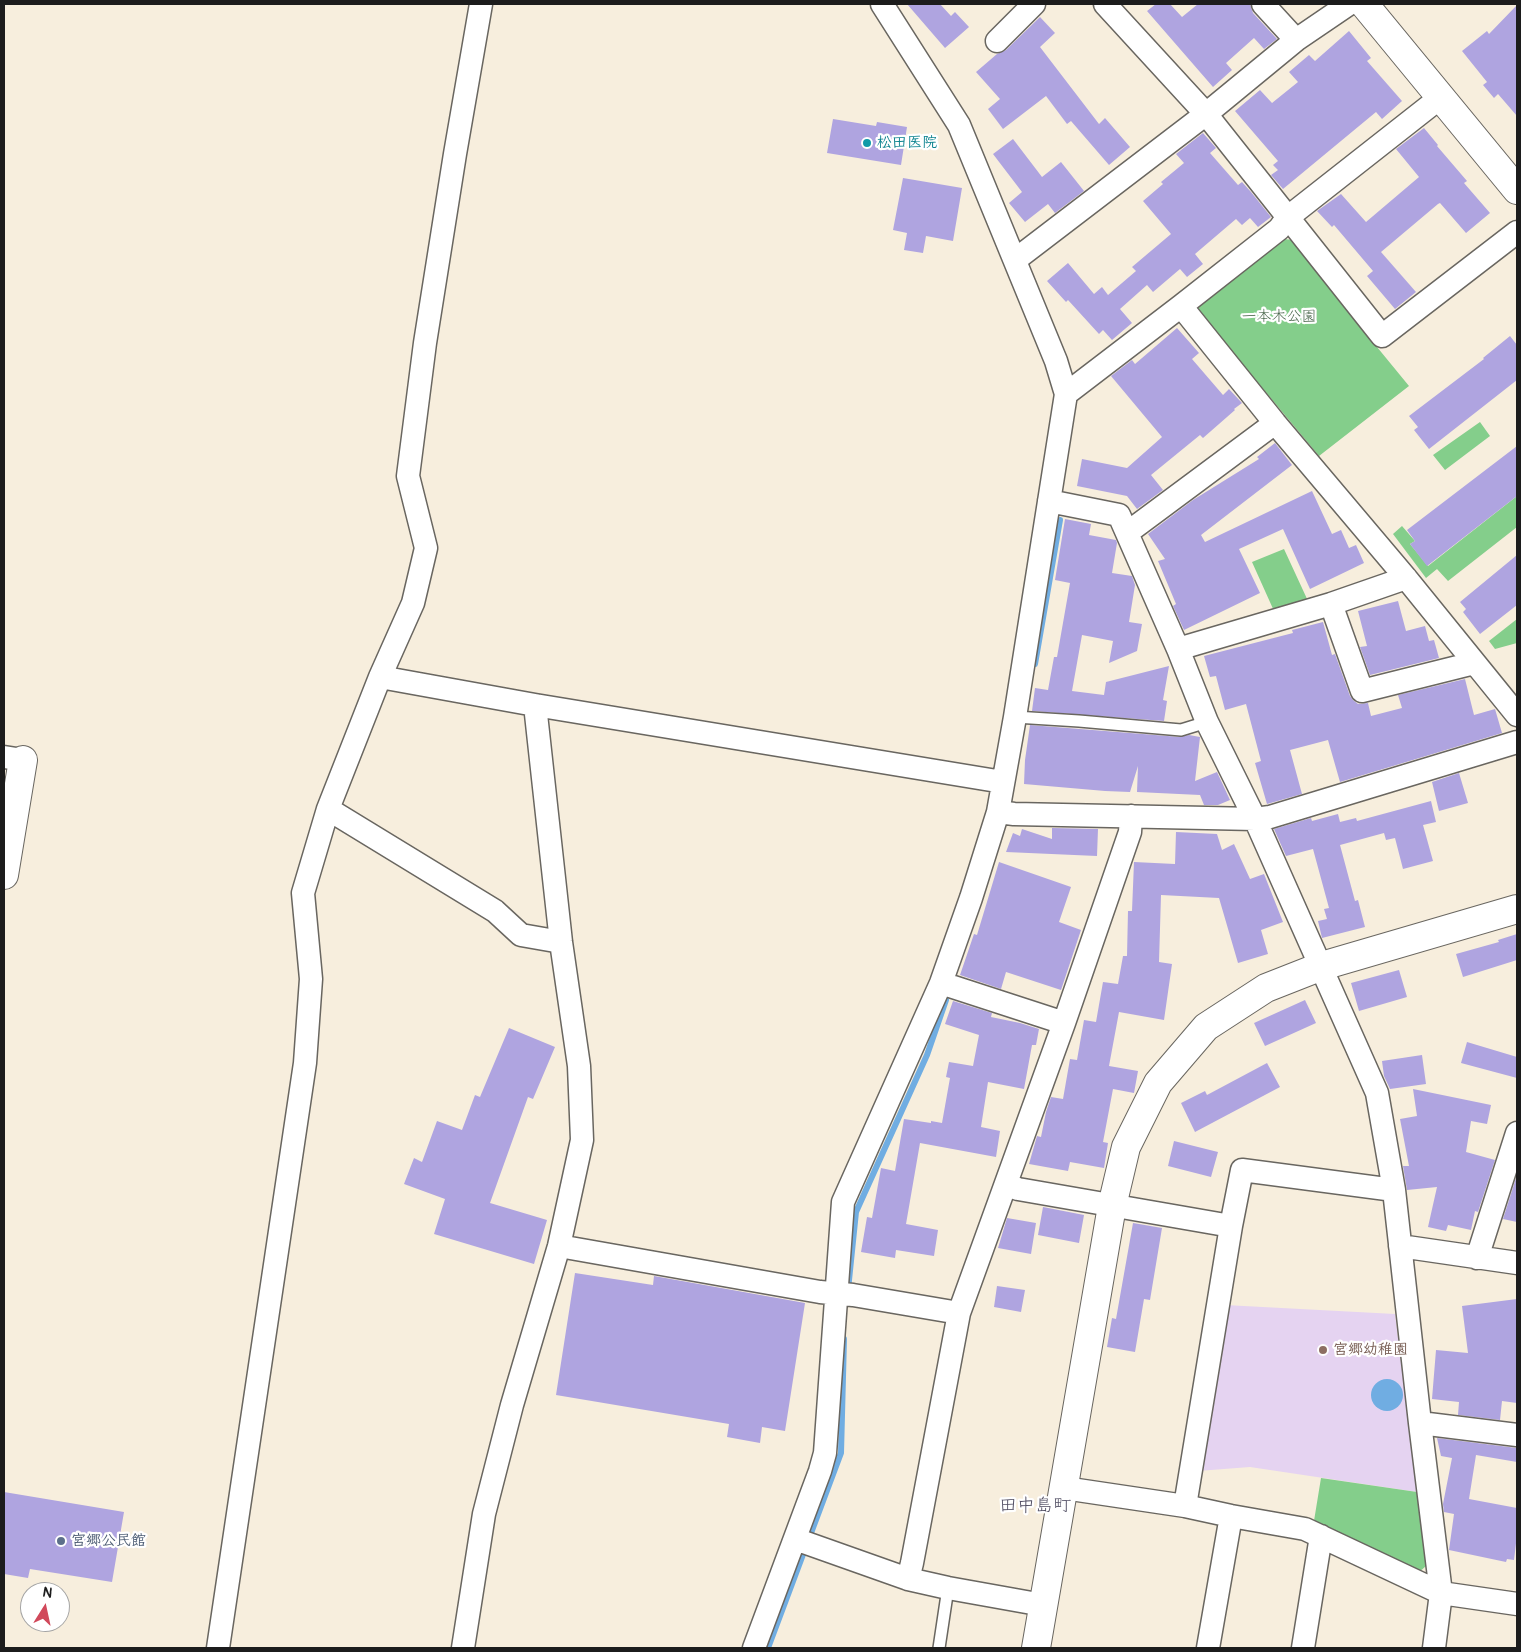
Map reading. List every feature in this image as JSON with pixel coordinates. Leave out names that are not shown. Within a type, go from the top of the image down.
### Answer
[{"type":"street","points":[[218,1648],[305,1063],[311,979],[303,893],[328,809],[380,678],[413,603],[426,548],[408,476],[425,343],[481,4]]},
{"type":"street","points":[[754,1648],[825,1453],[843,1202],[941,982],[974,889],[998,812],[1015,717],[1066,394],[1056,361],[959,125],[883,4]]},
{"type":"street","points":[[996,41],[1034,4]]},
{"type":"street","points":[[1104,4],[1206,114],[1382,336],[1517,232]]},
{"type":"street","points":[[1263,4],[1296,40]]},
{"type":"street","points":[[1015,260],[1206,114],[1296,40],[1349,4]]},
{"type":"street","points":[[1364,4],[1517,190]]},
{"type":"street","points":[[1066,394],[1279,229],[1287,218],[1441,97]]},
{"type":"street","points":[[1181,306],[1275,423],[1406,578],[1517,715]]},
{"type":"street","points":[[1127,533],[1275,423]]},
{"type":"street","points":[[1049,501],[1119,515],[1178,649],[1207,722],[1255,819],[1377,1093],[1394,1190],[1441,1593],[1434,1648]]},
{"type":"street","points":[[1178,649],[1331,604],[1406,578]]},
{"type":"street","points":[[1331,604],[1362,691],[1474,663]]},
{"type":"street","points":[[380,678],[1003,782]]},
{"type":"street","points":[[463,1648],[484,1514],[512,1405],[559,1246],[582,1140],[579,1066],[561,942],[535,705]]},
{"type":"street","points":[[998,812],[1014,814],[1255,819],[1270,817],[1517,742]]},
{"type":"street","points":[[4,875],[13,759]]},
{"type":"street","points":[[328,809],[495,911],[521,935],[561,942]]},
{"type":"street","points":[[908,1579],[959,1313],[1064,1023],[1130,832],[1131,816]]},
{"type":"street","points":[[1036,1648],[1112,1206],[1126,1147],[1158,1083],[1206,1027],[1266,988],[1322,966],[1517,909]]},
{"type":"street","points":[[941,982],[1064,1023]]},
{"type":"street","points":[[1477,1258],[1517,1133]]},
{"type":"street","points":[[1185,1506],[1242,1170],[1394,1190]]},
{"type":"street","points":[[1006,1185],[1018,1190],[1231,1226]]},
{"type":"street","points":[[559,1246],[820,1292],[959,1313]]},
{"type":"street","points":[[1400,1246],[1517,1263]]},
{"type":"street","points":[[1420,1423],[1517,1435]]},
{"type":"street","points":[[1064,1488],[1185,1506],[1305,1528],[1441,1593],[1517,1604]]},
{"type":"street","points":[[1208,1648],[1232,1516]]},
{"type":"street","points":[[1303,1648],[1321,1536]]},
{"type":"street","points":[[795,1539],[908,1579],[1043,1605]]},
{"type":"lane","points":[[1015,717],[1181,730],[1207,722]]},
{"type":"lane","points":[[939,1648],[948,1588]]},
{"type":"shaded area","points":[[1225,1305],[1395,1314],[1417,1492],[1250,1467],[1198,1471]]},
{"type":"green space","name":"一本木公園","points":[[1284,239],[1294,240],[1409,386],[1319,456],[1198,311],[1197,304]]},
{"type":"green space","points":[[1480,422],[1490,436],[1445,470],[1433,455]]},
{"type":"green space","points":[[1517,496],[1517,527],[1448,581],[1437,569],[1426,578],[1393,534],[1402,526],[1415,541],[1410,544],[1428,566]]},
{"type":"green space","points":[[1284,549],[1308,601],[1274,611],[1252,562]]},
{"type":"green space","points":[[1517,619],[1517,643],[1495,649],[1489,641]]},
{"type":"green space","points":[[1321,1478],[1417,1492],[1426,1566],[1416,1575],[1313,1527]]},
{"type":"water","points":[[1387,1379],[1399,1383],[1403,1395],[1399,1407],[1387,1411],[1375,1407],[1371,1395],[1375,1383]]},
{"type":"building","points":[[907,4],[940,4],[951,16],[955,12],[969,27],[945,48]]},
{"type":"building","points":[[1156,4],[1170,4],[1182,17],[1198,4],[1250,4],[1253,13],[1277,39],[1264,49],[1254,38],[1226,63],[1232,70],[1213,87],[1147,11]]},
{"type":"building","points":[[1517,5],[1517,116],[1498,94],[1494,98],[1483,85],[1487,82],[1462,51],[1487,31],[1489,34]]},
{"type":"building","points":[[1040,17],[1055,33],[1040,47],[1099,124],[1105,118],[1130,147],[1109,165],[1071,121],[1067,124],[1046,96],[1003,129],[988,109],[1000,99],[976,72],[997,54],[1006,50]]},
{"type":"building","points":[[1349,31],[1371,58],[1367,61],[1402,101],[1382,119],[1376,112],[1283,189],[1271,175],[1278,170],[1273,165],[1278,161],[1235,111],[1260,90],[1272,103],[1298,82],[1289,72],[1309,55],[1315,61]]},
{"type":"building","name":"松田医院","points":[[833,119],[876,126],[877,122],[907,127],[901,165],[827,153]]},
{"type":"building","points":[[1424,128],[1467,181],[1464,183],[1490,213],[1466,233],[1440,203],[1381,252],[1416,292],[1395,309],[1367,276],[1373,271],[1334,225],[1332,227],[1317,211],[1341,194],[1366,222],[1419,177],[1396,149]]},
{"type":"building","points":[[1203,133],[1216,148],[1210,153],[1238,185],[1242,182],[1271,217],[1258,227],[1250,218],[1242,225],[1236,219],[1195,254],[1203,264],[1187,277],[1180,269],[1153,292],[1147,285],[1120,309],[1132,323],[1112,340],[1103,330],[1099,334],[1068,300],[1066,302],[1047,281],[1068,263],[1094,294],[1102,287],[1108,295],[1136,271],[1132,267],[1171,234],[1143,201],[1163,184],[1161,182],[1184,163],[1176,154]]},
{"type":"building","points":[[1013,139],[1042,177],[1061,162],[1084,191],[1055,213],[1048,204],[1025,222],[1009,203],[1022,192],[993,154]]},
{"type":"building","points":[[903,178],[962,188],[953,241],[926,236],[923,253],[904,250],[907,233],[893,230]]},
{"type":"building","points":[[1177,328],[1199,353],[1192,359],[1223,395],[1229,389],[1242,403],[1203,438],[1200,435],[1151,475],[1163,490],[1137,509],[1127,496],[1077,486],[1082,459],[1127,468],[1162,437],[1111,376],[1132,360],[1135,364]]},
{"type":"building","points":[[1510,336],[1517,345],[1517,380],[1429,449],[1414,430],[1418,427],[1409,416],[1484,359]]},
{"type":"building","points":[[1275,443],[1292,465],[1201,535],[1205,542],[1312,491],[1332,534],[1341,530],[1349,548],[1356,545],[1364,563],[1310,589],[1283,529],[1239,549],[1260,593],[1184,630],[1173,606],[1176,604],[1158,561],[1165,559],[1148,534],[1193,500],[1259,459],[1257,457]]},
{"type":"building","points":[[1517,446],[1517,496],[1427,566],[1410,544],[1415,541],[1407,530]]},
{"type":"building","points":[[1065,519],[1091,524],[1089,535],[1116,540],[1112,573],[1132,576],[1135,585],[1129,622],[1142,624],[1137,651],[1109,663],[1113,641],[1082,635],[1072,691],[1104,695],[1106,682],[1169,666],[1163,700],[1167,701],[1164,721],[1032,711],[1035,688],[1048,690],[1054,657],[1057,657],[1070,583],[1055,580]]},
{"type":"building","points":[[1517,555],[1517,605],[1480,634],[1463,612],[1466,609],[1460,602]]},
{"type":"building","points":[[1398,601],[1406,631],[1425,626],[1429,641],[1434,640],[1439,658],[1370,675],[1360,647],[1367,646],[1358,611]]},
{"type":"building","points":[[1323,622],[1332,655],[1335,654],[1350,696],[1358,704],[1368,703],[1371,716],[1402,708],[1398,695],[1465,679],[1474,715],[1495,709],[1502,733],[1340,782],[1328,740],[1290,750],[1302,794],[1267,804],[1255,763],[1261,761],[1246,704],[1225,710],[1216,676],[1210,677],[1204,656],[1293,633],[1292,630]]},
{"type":"building","points":[[1030,725],[1200,737],[1195,781],[1217,772],[1230,800],[1218,805],[1204,805],[1200,795],[1137,792],[1138,766],[1130,792],[1024,784]]},
{"type":"building","points":[[1459,773],[1468,803],[1439,811],[1432,782]]},
{"type":"building","points":[[1431,801],[1436,822],[1423,825],[1433,861],[1403,869],[1395,838],[1386,840],[1384,833],[1340,845],[1355,901],[1358,900],[1365,927],[1322,938],[1318,921],[1327,919],[1324,909],[1329,908],[1313,849],[1286,856],[1274,829],[1311,818],[1312,821],[1338,814],[1340,822],[1356,818],[1357,821]]},
{"type":"building","points":[[1052,828],[1098,829],[1097,856],[1006,852],[1013,833],[1020,836],[1022,829],[1052,839]]},
{"type":"building","points":[[1176,832],[1217,834],[1222,850],[1234,844],[1250,879],[1264,874],[1283,922],[1261,930],[1268,954],[1238,963],[1219,898],[1161,895],[1159,962],[1172,964],[1164,1020],[1119,1012],[1109,1066],[1138,1071],[1134,1093],[1113,1089],[1103,1142],[1108,1143],[1104,1168],[1070,1162],[1068,1171],[1029,1164],[1037,1136],[1041,1137],[1051,1097],[1063,1099],[1070,1059],[1077,1060],[1084,1020],[1096,1022],[1103,982],[1118,984],[1123,956],[1127,956],[1128,911],[1132,911],[1134,862],[1175,864]]},
{"type":"building","points":[[999,862],[1071,887],[1059,922],[1081,930],[1061,990],[1006,972],[1001,989],[960,975],[974,934],[977,935]]},
{"type":"building","points":[[1517,934],[1517,960],[1463,977],[1456,954],[1499,942],[1498,940]]},
{"type":"building","points":[[1399,970],[1407,997],[1359,1011],[1351,983]]},
{"type":"building","points":[[1305,1000],[1316,1023],[1265,1046],[1254,1023]]},
{"type":"building","points":[[953,1001],[992,1013],[991,1017],[1039,1029],[1036,1045],[1032,1045],[1024,1089],[988,1082],[981,1127],[1000,1131],[996,1157],[920,1143],[906,1224],[938,1230],[934,1256],[896,1250],[895,1258],[861,1252],[867,1217],[872,1218],[881,1168],[895,1171],[904,1119],[942,1123],[950,1078],[946,1077],[949,1062],[973,1066],[979,1035],[945,1024]]},
{"type":"building","points":[[509,1028],[555,1047],[533,1099],[528,1097],[490,1203],[547,1220],[534,1264],[434,1234],[445,1199],[404,1184],[414,1158],[422,1162],[437,1121],[462,1130],[475,1095],[480,1097]]},
{"type":"building","points":[[1467,1042],[1517,1057],[1517,1078],[1461,1063]]},
{"type":"building","points":[[1422,1055],[1426,1084],[1390,1089],[1384,1076],[1382,1061]]},
{"type":"building","points":[[1267,1063],[1280,1087],[1195,1132],[1181,1103],[1205,1091],[1207,1095]]},
{"type":"building","points":[[1413,1089],[1491,1105],[1487,1124],[1471,1121],[1466,1152],[1495,1160],[1478,1212],[1475,1211],[1471,1230],[1448,1225],[1446,1231],[1428,1227],[1437,1187],[1407,1190],[1403,1166],[1409,1166],[1400,1119],[1417,1116]]},
{"type":"building","points":[[1174,1141],[1218,1152],[1211,1177],[1168,1166]]},
{"type":"building","points":[[1517,1175],[1517,1222],[1503,1219]]},
{"type":"building","points":[[1043,1207],[1084,1215],[1079,1243],[1038,1235]]},
{"type":"building","points":[[1007,1218],[1036,1223],[1031,1254],[998,1248]]},
{"type":"building","points":[[1133,1223],[1162,1228],[1150,1300],[1144,1299],[1135,1352],[1107,1347],[1112,1318],[1116,1319]]},
{"type":"building","points":[[575,1273],[653,1285],[654,1276],[805,1303],[785,1431],[762,1427],[760,1443],[727,1437],[729,1424],[556,1395]]},
{"type":"building","points":[[997,1286],[1025,1290],[1021,1312],[994,1307]]},
{"type":"building","points":[[1517,1299],[1517,1403],[1502,1401],[1500,1420],[1458,1415],[1459,1402],[1432,1399],[1436,1350],[1468,1353],[1462,1306]]},
{"type":"building","points":[[1437,1438],[1517,1448],[1517,1462],[1476,1455],[1469,1499],[1517,1508],[1517,1535],[1514,1560],[1507,1559],[1506,1562],[1449,1550],[1454,1514],[1444,1512],[1443,1504],[1452,1458],[1441,1456]]},
{"type":"building","name":"宮郷公民館","points":[[4,1492],[124,1512],[112,1582],[30,1569],[28,1578],[4,1574]]},
{"type":"waterway","points":[[1035,664],[1060,520]]},
{"type":"waterway","points":[[848,1290],[856,1212],[927,1055],[946,1000]]},
{"type":"waterway","points":[[768,1648],[841,1453],[844,1339]]},
{"type":"place","name":"松田医院","points":[[867,143]]},
{"type":"place","name":"宮郷幼稚園","points":[[1323,1350]]},
{"type":"place","name":"宮郷公民館","points":[[61,1541]]},
{"type":"district","name":"田中島町","points":[[1035,1506]]}]
